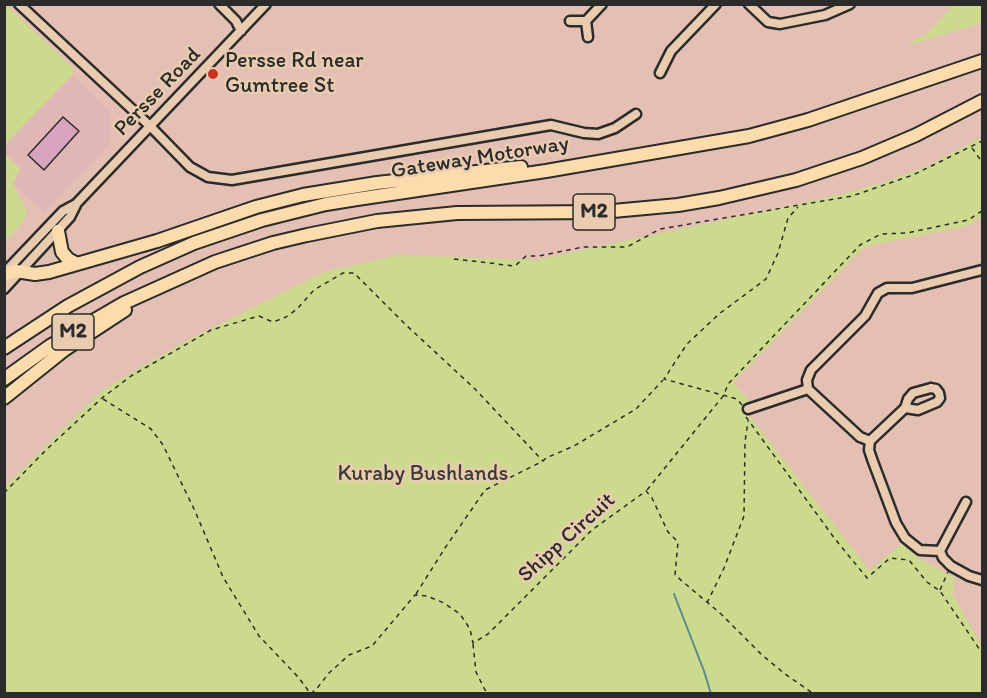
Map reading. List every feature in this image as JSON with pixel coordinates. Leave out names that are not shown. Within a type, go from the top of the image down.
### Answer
[{"type":"highway","name":"Gateway Motorway","points":[[4,348],[47,319],[116,279],[171,253],[231,230],[326,204],[749,136],[808,120],[982,61]]},
{"type":"highway","name":"M2","points":[[4,379],[72,332],[146,292],[215,262],[263,246],[377,221],[458,213],[633,210],[678,205],[757,190],[796,180],[862,158],[916,135],[982,101]]},
{"type":"highway","points":[[4,274],[22,271],[42,274],[157,241],[256,207],[303,195],[377,183],[540,164],[570,165]]},
{"type":"highway","points":[[58,231],[62,252],[77,264]]},
{"type":"highway","points":[[4,398],[64,350],[135,305],[146,292]]},
{"type":"street","points":[[19,4],[150,126],[190,167],[208,177],[232,180],[551,125],[598,134],[615,128],[636,114]]},
{"type":"street","points":[[219,4],[236,21],[241,31]]},
{"type":"street","name":"Persse Road","points":[[4,274],[63,212],[76,204],[266,4]]},
{"type":"street","points":[[570,21],[586,21],[602,4]]},
{"type":"street","points":[[660,73],[671,51],[716,4]]},
{"type":"street","points":[[749,4],[768,22],[780,24],[825,15],[850,4]]},
{"type":"street","points":[[586,21],[588,37]]},
{"type":"street","name":"Persse Road","points":[[4,289],[70,217],[76,204]]},
{"type":"street","points":[[870,441],[860,437],[808,389],[807,380],[811,370],[865,316],[878,293],[887,288],[912,288],[982,270]]},
{"type":"street","points":[[748,409],[808,389]]},
{"type":"street","points":[[905,408],[870,441],[869,450],[905,538],[920,550],[940,551]]},
{"type":"street","points":[[940,551],[966,502]]},
{"type":"street","points":[[940,551],[951,566],[982,580]]},
{"type":"path","points":[[454,260],[515,266],[526,256],[539,256],[583,247],[627,247],[660,229],[852,196],[913,175],[982,141]]},
{"type":"path","points":[[972,147],[982,162]]},
{"type":"path","points":[[102,398],[151,429],[163,445],[195,511],[223,577],[259,636],[311,693],[350,655],[372,646],[415,595],[485,490],[574,446],[636,409],[664,379],[687,344],[718,314],[765,279],[778,253],[788,218],[798,207]]},
{"type":"path","points":[[646,491],[724,395],[728,384],[860,244],[881,234],[907,233],[968,220],[982,211]]},
{"type":"path","points":[[4,493],[46,449],[102,398],[131,376],[201,335],[259,316],[273,322],[286,317],[297,309],[314,290],[343,273],[354,273],[474,388],[543,462]]},
{"type":"path","points":[[664,379],[737,399],[748,409],[744,414],[748,420],[835,539],[867,578],[890,558],[909,560],[927,582],[940,591],[982,652]]},
{"type":"path","points":[[707,603],[724,568],[744,516],[745,442],[748,420]]},
{"type":"path","name":"Shipp Circuit","points":[[473,643],[488,634],[592,530],[646,491],[652,498],[668,532],[678,542],[675,575],[762,655],[814,693]]},
{"type":"path","points":[[940,591],[945,578]]},
{"type":"path","points":[[415,595],[427,596],[444,603],[460,614],[470,629],[476,672],[484,690],[492,693]]},
{"type":"shaded area","points":[[72,75],[110,112],[109,145],[44,213],[10,180],[20,169],[5,154],[4,145]]},
{"type":"green space","points":[[5,4],[74,69],[72,75],[5,145]]},
{"type":"green space","points":[[954,4],[968,7],[982,5],[982,23],[909,45],[926,35]]},
{"type":"green space","name":"Kuraby Bushlands","points":[[982,137],[982,217],[967,226],[864,247],[733,383],[748,399],[745,410],[870,571],[901,544],[922,560],[954,577],[953,595],[982,647],[982,693],[5,694],[5,487],[103,390],[184,342],[324,272],[399,255],[536,260],[839,195],[891,180],[930,165]]},
{"type":"green space","points":[[5,154],[20,169],[13,185],[26,209],[25,219],[5,242]]},
{"type":"building","points":[[63,117],[79,131],[44,170],[28,155]]},
{"type":"waterway","points":[[674,594],[711,694]]},
{"type":"place","name":"Persse Rd near Gumtree St","points":[[213,74]]}]
